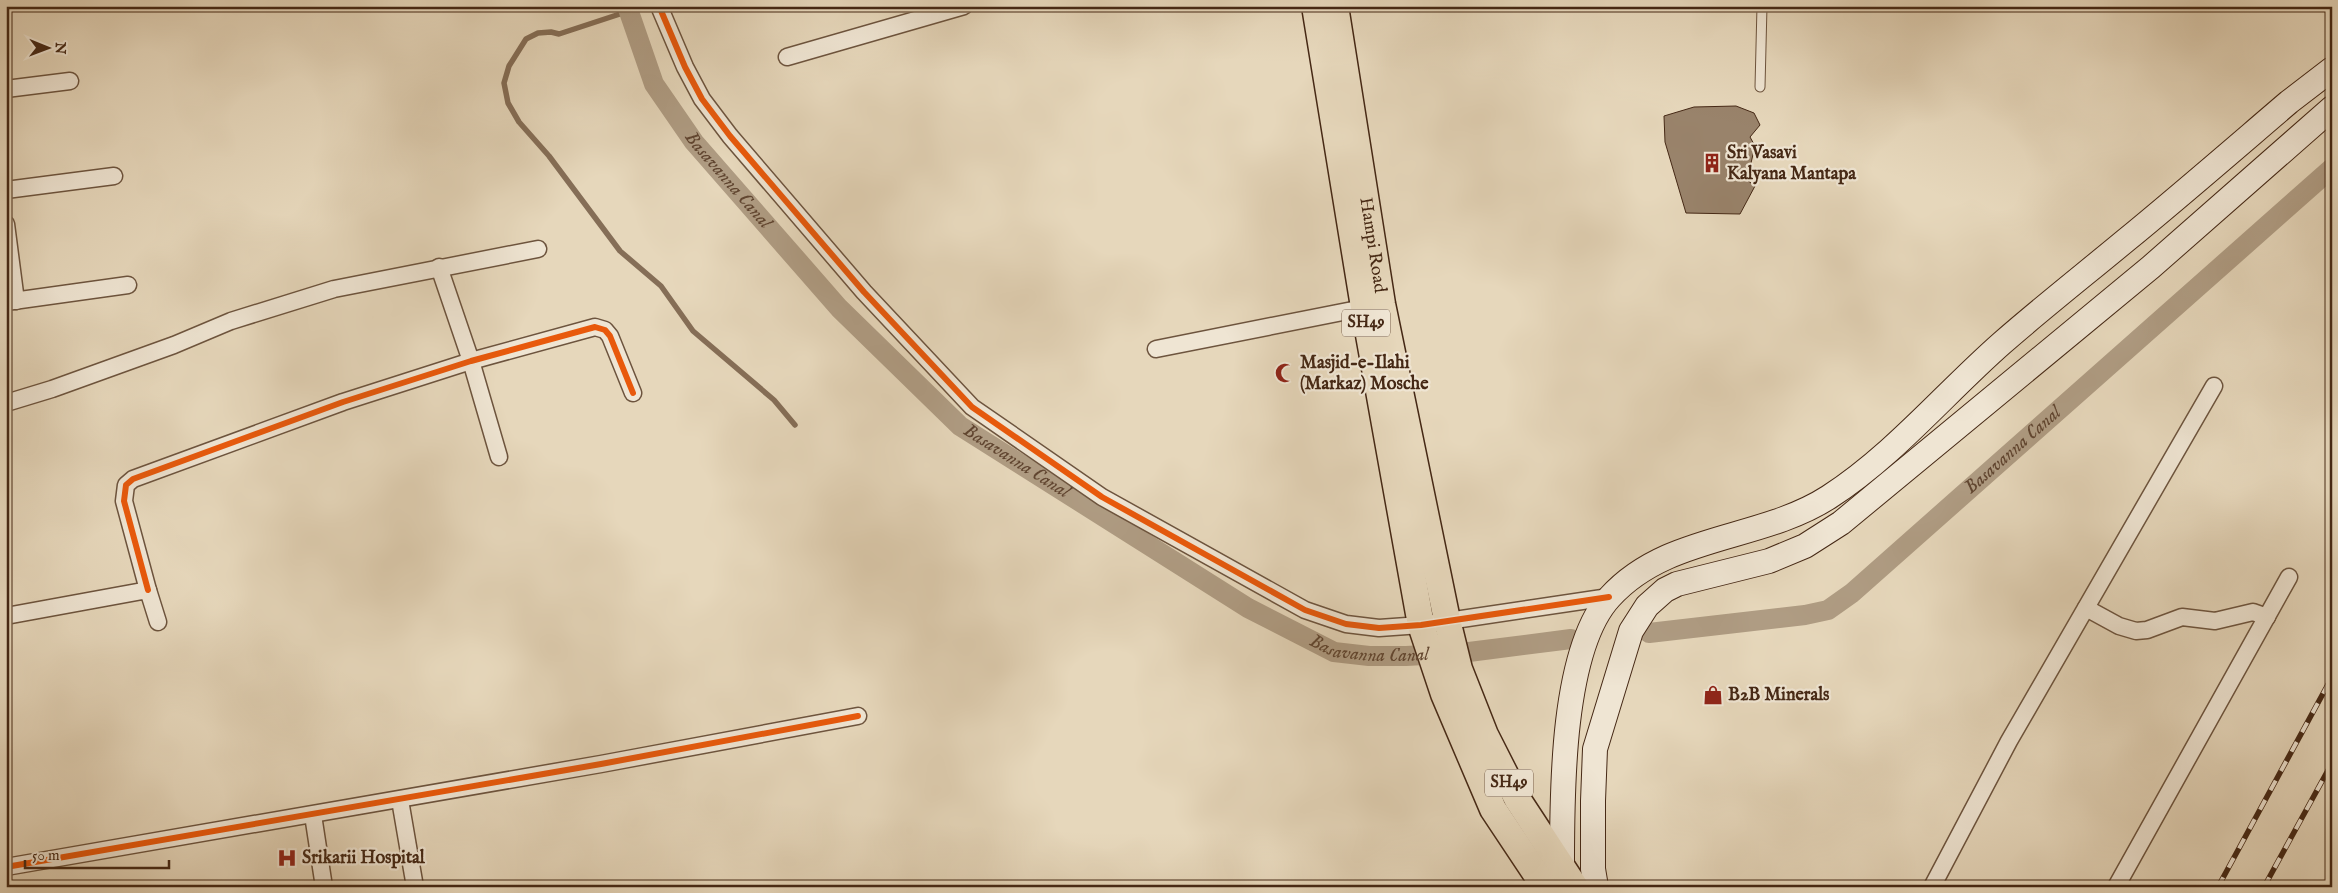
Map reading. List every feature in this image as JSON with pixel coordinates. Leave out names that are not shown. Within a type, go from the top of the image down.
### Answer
[{"type":"main road","name":"SH49","points":[[1315,6],[1373,306]]},
{"type":"main road","name":"Hampi Road","points":[[1335,6],[1373,306],[1436,628]]},
{"type":"main road","points":[[1569,876],[1562,812],[1567,729],[1577,673],[1586,641],[1609,597],[1638,574],[1674,553],[1793,516],[1829,497],[1878,459],[2002,344],[2289,102],[2332,69]]},
{"type":"main road","points":[[1596,887],[1593,869],[1595,749],[1631,631],[1646,606],[1665,590],[1677,584],[1769,561],[1805,546],[1841,522],[2151,266],[2332,108]]},
{"type":"main road","name":"SH49","points":[[1436,628],[1468,754],[1493,808],[1544,887]]},
{"type":"main road","name":"SH49","points":[[1448,671],[1518,800],[1569,876]]},
{"type":"street","points":[[659,6],[673,40],[702,99],[730,136],[864,292],[972,407],[1102,497],[1305,610],[1354,625],[1379,628],[1436,628],[1609,597]]},
{"type":"street","points":[[787,57],[964,6]]},
{"type":"street","points":[[6,89],[70,81]]},
{"type":"street","points":[[6,190],[114,176]]},
{"type":"street","points":[[6,224],[11,301],[128,285]]},
{"type":"street","points":[[6,403],[157,351],[240,318],[334,289],[538,249]]},
{"type":"street","points":[[439,267],[471,361],[499,457]]},
{"type":"street","points":[[1156,349],[1373,306]]},
{"type":"street","points":[[158,622],[124,501],[126,486],[133,479],[343,402],[471,361],[595,327],[601,328],[610,336],[633,393]]},
{"type":"street","points":[[1932,887],[2009,741],[2214,386]]},
{"type":"street","points":[[2116,887],[2289,576]]},
{"type":"street","points":[[6,616],[148,590]]},
{"type":"street","points":[[2086,608],[2119,626],[2136,631],[2147,630],[2182,618],[2215,621],[2253,612],[2267,617]]},
{"type":"street","points":[[6,868],[602,764],[858,716]]},
{"type":"street","points":[[400,800],[415,887]]},
{"type":"street","points":[[313,815],[324,887]]},
{"type":"lane","points":[[1760,87],[1762,6]]},
{"type":"building","name":"Sri Vasavi Kalyana Mantapa","points":[[1736,106],[1754,113],[1760,125],[1750,137],[1755,146],[1747,180],[1755,186],[1740,214],[1686,213],[1665,142],[1664,116],[1694,107]]},
{"type":"waterway","name":"Basavanna Canal","points":[[627,6],[654,84],[694,142],[839,308],[960,426],[1248,608],[1334,652],[1369,656],[1461,653],[1571,639]]},
{"type":"waterway","points":[[629,11],[559,34],[551,32],[538,33],[526,39],[509,66],[504,83],[508,103],[519,122],[549,156],[620,251],[661,286],[693,331],[774,400],[795,425]]},
{"type":"waterway","name":"Basavanna Canal","points":[[1649,633],[1805,615],[1828,610],[1852,593],[2332,168]]},
{"type":"railway","points":[[2218,887],[2332,677]]},
{"type":"railway","points":[[2264,887],[2332,763]]},
{"type":"cycle path","points":[[659,6],[685,67],[702,99],[730,136],[864,292],[972,407],[1102,497],[1305,610],[1346,624],[1379,628],[1421,625],[1609,597]]},
{"type":"cycle path","points":[[148,590],[124,501],[126,485],[133,479],[343,402],[471,361],[595,327],[605,330],[610,336],[633,393]]},
{"type":"cycle path","points":[[6,867],[601,764],[858,716]]},
{"type":"place","name":"Sri Vasavi Kalyana Mantapa","points":[[1712,163]]},
{"type":"place","name":"Masjid-e-Ilahi (Markaz) Mosche","points":[[1285,373]]},
{"type":"place","name":"B2B Minerals","points":[[1713,695]]},
{"type":"place","name":"Srikarii Hospital","points":[[287,858]]}]
